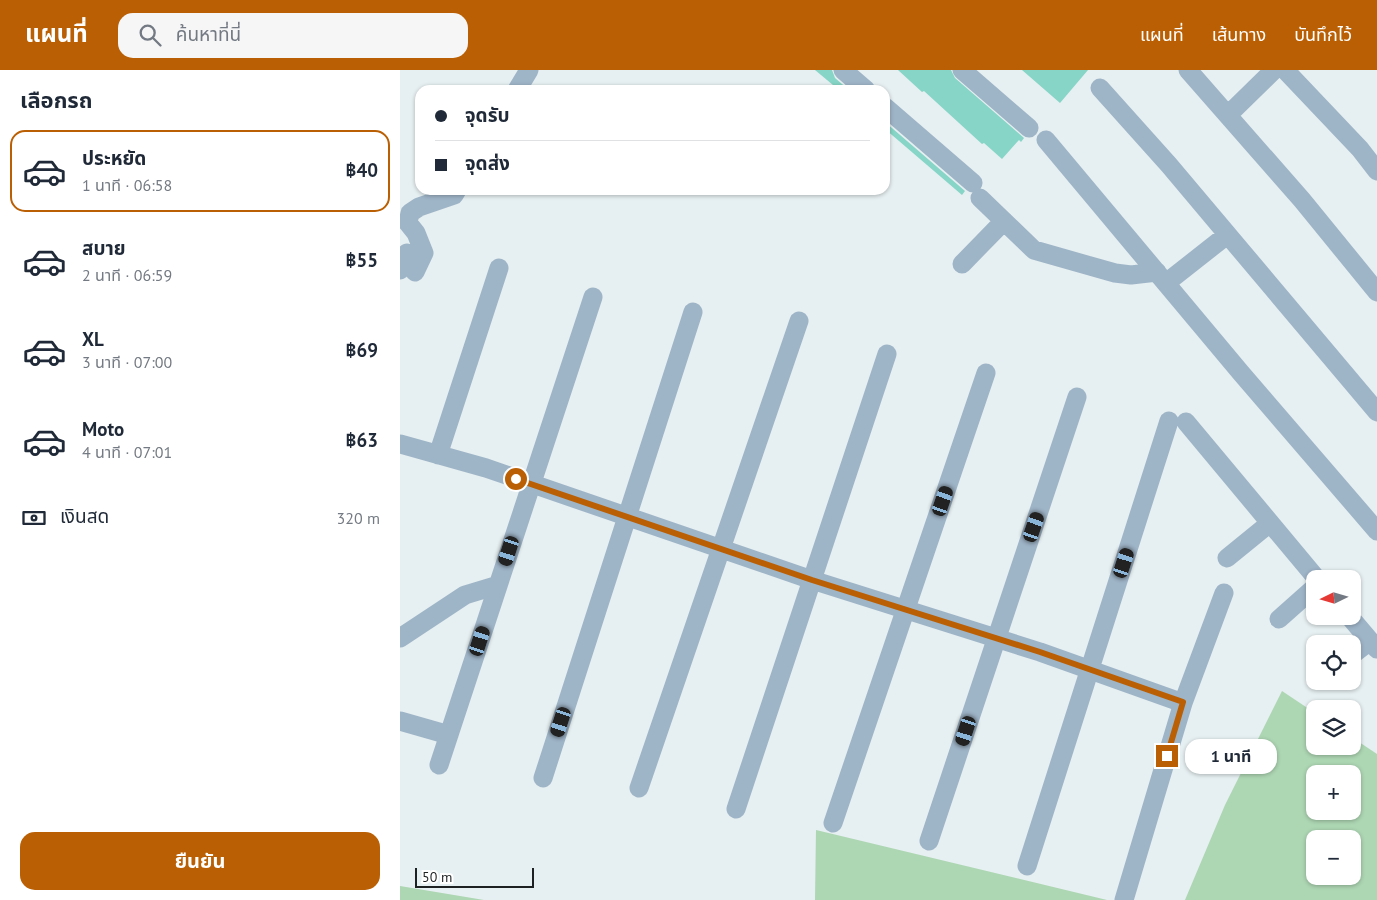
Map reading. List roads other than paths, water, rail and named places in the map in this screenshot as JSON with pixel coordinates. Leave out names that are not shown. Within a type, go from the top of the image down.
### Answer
[{"type":"street","points":[[520,85],[529,70]]},
{"type":"street","points":[[962,70],[1029,128]]},
{"type":"street","points":[[1188,70],[1302,200],[1377,292]]},
{"type":"street","points":[[1228,115],[1274,70]]},
{"type":"street","points":[[1286,70],[1360,149],[1377,171]]},
{"type":"street","points":[[848,72],[861,85]]},
{"type":"street","points":[[1100,88],[1169,165],[1377,412]]},
{"type":"street","points":[[890,112],[977,191],[1034,250],[1115,273],[1162,278],[1227,235]]},
{"type":"street","points":[[1046,140],[1241,373],[1377,531]]},
{"type":"street","points":[[407,265],[424,253],[416,233],[408,223],[410,212],[418,207],[454,195]]},
{"type":"street","points":[[962,264],[1004,221]]},
{"type":"street","points":[[438,455],[499,268]]},
{"type":"street","points":[[439,765],[592,297]]},
{"type":"street","points":[[543,778],[693,312]]},
{"type":"street","points":[[639,788],[799,321]]},
{"type":"street","points":[[736,809],[887,354]]},
{"type":"street","points":[[832,823],[986,374]]},
{"type":"street","points":[[929,841],[1077,397]]},
{"type":"street","points":[[1028,866],[1090,670],[1178,422],[1309,570]]},
{"type":"street","points":[[400,444],[486,468],[812,580],[996,638],[1183,702]]},
{"type":"street","points":[[1227,558],[1270,524]]},
{"type":"street","points":[[400,638],[465,595],[498,585]]},
{"type":"street","points":[[1124,900],[1183,702],[1224,592]]},
{"type":"street","points":[[1279,619],[1306,595]]},
{"type":"street","points":[[1357,625],[1374,645],[1361,651]]},
{"type":"street","points":[[400,721],[449,735]]}]
